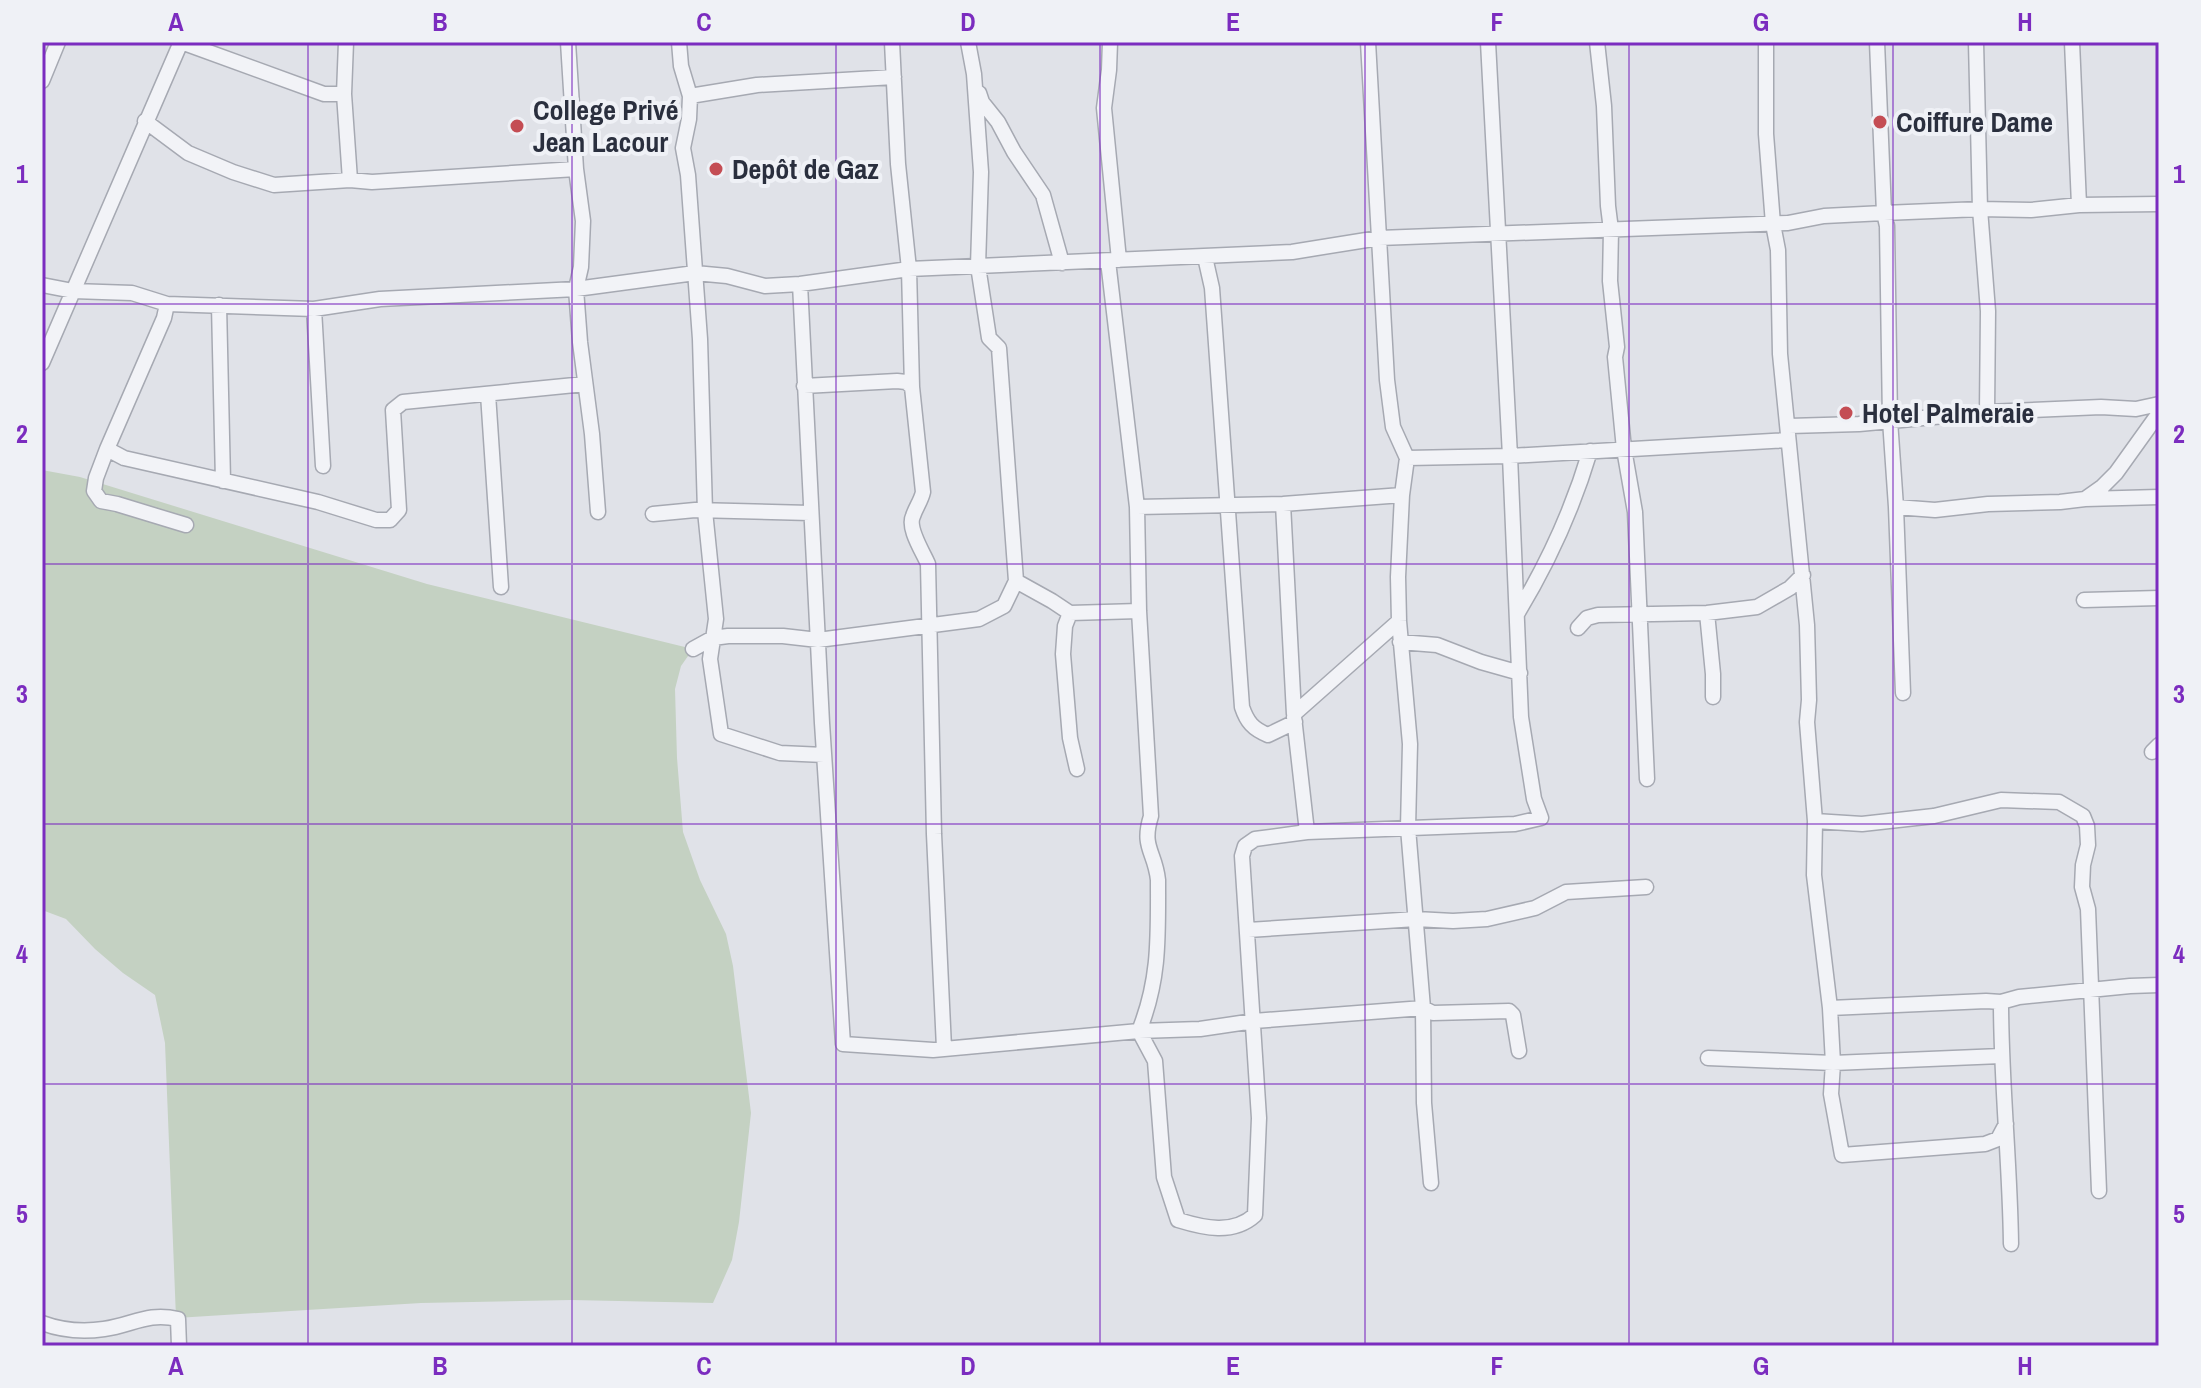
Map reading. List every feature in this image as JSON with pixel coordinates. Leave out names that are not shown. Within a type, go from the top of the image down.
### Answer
[{"type":"street","points":[[42,81],[58,42]]},
{"type":"street","points":[[42,363],[181,42],[324,94],[344,94]]},
{"type":"street","points":[[346,42],[344,94],[350,180]]},
{"type":"street","points":[[568,42],[576,169],[583,221],[581,267],[576,289],[598,512]]},
{"type":"street","points":[[679,42],[681,66],[690,96],[683,148],[688,175],[700,339],[705,511],[716,619],[710,659],[721,734],[780,753],[824,755]]},
{"type":"street","points":[[892,42],[898,164],[909,269],[912,387],[923,492],[912,517],[911,529],[928,564],[934,834],[944,1048]]},
{"type":"street","points":[[968,42],[982,102],[998,122],[1043,195],[1062,263]]},
{"type":"street","points":[[1110,42],[1104,108],[1114,260],[1137,507],[1139,611],[1151,816],[1146,838],[1157,867],[1158,892],[1156,978],[1139,1031],[1155,1061],[1164,1177],[1178,1220],[1205,1228],[1234,1227],[1255,1215],[1259,1118],[1242,856],[1245,846],[1255,839],[1307,832],[1515,824],[1541,818],[1534,799],[1521,717],[1488,42]]},
{"type":"street","points":[[1368,42],[1387,380],[1393,427],[1407,458],[1402,495],[1399,621],[1410,744],[1408,828],[1423,1008],[1424,1103],[1431,1183]]},
{"type":"street","points":[[1597,42],[1611,230],[1610,281],[1624,449],[1635,512],[1647,779]]},
{"type":"street","points":[[1766,42],[1766,134],[1778,250],[1778,337],[1807,625],[1807,722],[1815,821],[1814,875],[1830,1008],[1831,1094],[1842,1155],[1985,1144],[1998,1139],[2006,1124]]},
{"type":"street","points":[[1877,42],[1887,226],[1890,420],[1903,693]]},
{"type":"street","points":[[1976,42],[1980,209],[1988,311],[1987,412]]},
{"type":"street","points":[[2072,42],[2079,205]]},
{"type":"street","points":[[693,649],[713,638],[749,635],[818,640],[979,619],[1004,606],[1016,581],[999,348],[989,338],[978,266],[981,172],[974,74]]},
{"type":"street","points":[[690,96],[757,85],[894,77]]},
{"type":"street","points":[[145,121],[188,153],[274,185],[576,169]]},
{"type":"street","points":[[42,285],[73,291],[132,293],[167,304],[314,309],[380,299],[576,289],[695,273],[727,276],[765,286],[909,269],[1292,252],[1379,238],[1773,224],[1824,216],[2159,204]]},
{"type":"street","points":[[1205,257],[1212,288],[1242,707],[1246,719],[1256,730],[1268,735],[1294,718],[1399,621]]},
{"type":"street","points":[[800,284],[810,513],[843,1044],[933,1050],[1423,1008],[1433,1013],[1509,1011],[1513,1015],[1519,1051]]},
{"type":"street","points":[[167,304],[164,318],[107,449],[94,491],[101,501],[186,525]]},
{"type":"street","points":[[219,305],[223,481]]},
{"type":"street","points":[[314,309],[323,466]]},
{"type":"street","points":[[804,386],[897,381],[906,382],[912,387]]},
{"type":"street","points":[[107,449],[124,458],[318,502],[376,520],[390,520],[399,510],[393,410],[403,402],[585,384]]},
{"type":"street","points":[[488,394],[501,587]]},
{"type":"street","points":[[1407,458],[1624,449],[1890,420],[1987,412],[2101,407],[2136,409],[2159,404]]},
{"type":"street","points":[[2085,499],[2116,473],[2159,413]]},
{"type":"street","points":[[1517,614],[1539,579],[1573,504],[1590,451]]},
{"type":"street","points":[[1137,507],[1283,504],[1402,495]]},
{"type":"street","points":[[1896,507],[1935,510],[1988,504],[2159,497]]},
{"type":"street","points":[[1283,504],[1294,718],[1307,832]]},
{"type":"street","points":[[653,514],[705,511],[810,513]]},
{"type":"street","points":[[1578,628],[1587,618],[1598,615],[1707,613],[1757,607],[1790,588],[1803,575]]},
{"type":"street","points":[[1016,581],[1070,613],[1139,611]]},
{"type":"street","points":[[2084,600],[2159,598]]},
{"type":"street","points":[[1070,613],[1065,626],[1063,654],[1070,738],[1077,769]]},
{"type":"street","points":[[1707,613],[1713,697]]},
{"type":"street","points":[[1400,642],[1437,645],[1520,673]]},
{"type":"street","points":[[1815,821],[1862,824],[1934,816],[2001,800],[2059,802],[2083,816],[2088,845],[2082,887],[2088,909],[2099,1191]]},
{"type":"street","points":[[1248,930],[1416,919],[1487,919],[1535,908],[1566,892],[1646,887]]},
{"type":"street","points":[[1830,1008],[2001,1002],[2019,997],[2159,985]]},
{"type":"street","points":[[2001,1002],[2011,1244]]},
{"type":"street","points":[[1708,1058],[1833,1063],[2001,1056]]},
{"type":"street","points":[[42,1323],[60,1329],[103,1330],[148,1317],[164,1316],[178,1319],[179,1346]]},
{"type":"green space","points":[[42,470],[80,477],[427,584],[693,649],[681,666],[675,689],[683,832],[700,880],[726,934],[733,966],[751,1113],[732,1260],[713,1303],[571,1300],[421,1303],[176,1318],[165,1043],[155,995],[123,973],[66,919],[42,910]]},
{"type":"place","name":"Coiffure Dame","points":[[1880,122]]},
{"type":"place","name":"College Privé Jean Lacour","points":[[517,126]]},
{"type":"place","name":"Depôt de Gaz","points":[[716,169]]},
{"type":"place","name":"Hotel Palmeraie","points":[[1846,413]]}]
